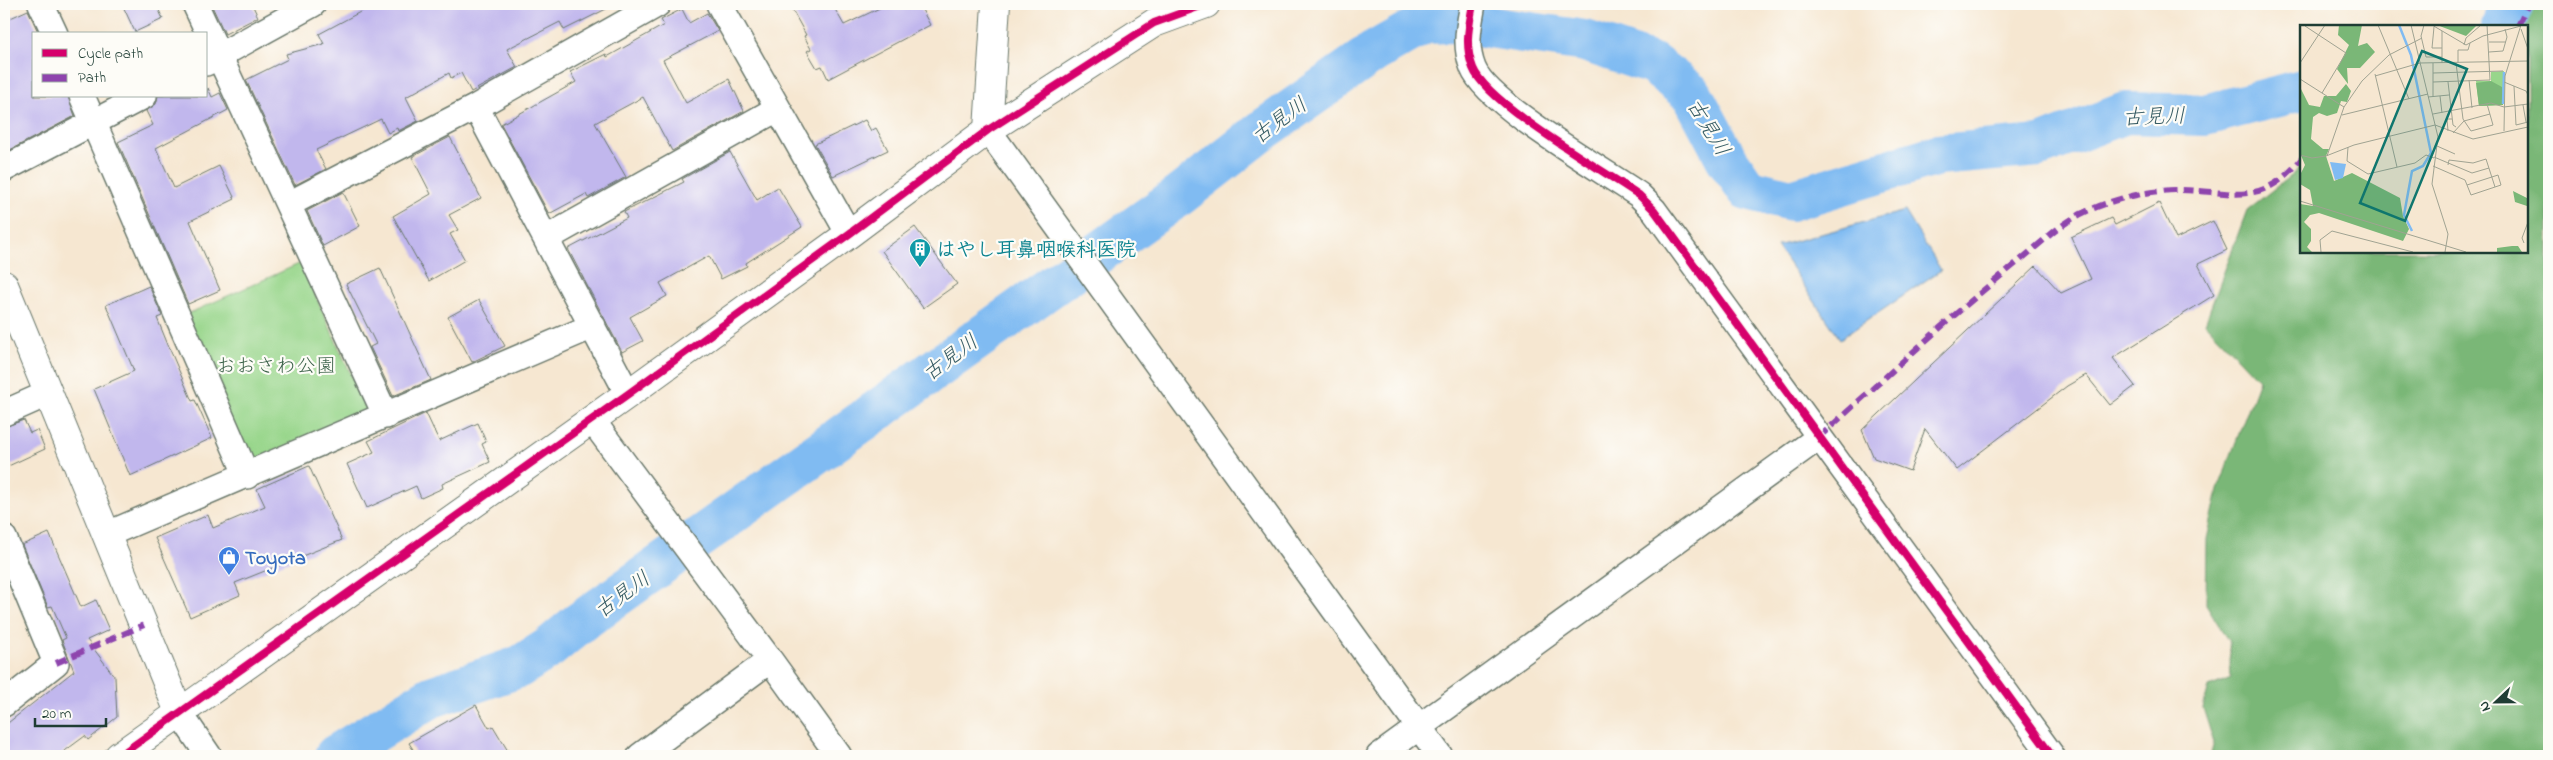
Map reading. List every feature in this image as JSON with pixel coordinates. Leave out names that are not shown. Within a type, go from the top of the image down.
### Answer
[{"type":"street","points":[[42,4],[54,32]]},
{"type":"street","points":[[195,4],[204,32]]},
{"type":"street","points":[[213,59],[313,4]]},
{"type":"street","points":[[289,204],[476,107],[658,4]]},
{"type":"street","points":[[719,4],[849,234]]},
{"type":"street","points":[[996,4],[988,130],[1440,756]]},
{"type":"street","points":[[119,756],[592,420],[849,234],[988,130],[1154,23],[1206,4]]},
{"type":"street","points":[[1472,5],[1467,35],[1473,68],[1481,83],[1494,95],[1639,196],[1654,210],[1818,438],[2052,756]]},
{"type":"street","points":[[208,44],[213,59],[289,204],[386,416]]},
{"type":"street","points":[[83,98],[247,476]]},
{"type":"street","points":[[4,169],[140,98]]},
{"type":"street","points":[[476,107],[628,394]]},
{"type":"street","points":[[547,238],[777,109]]},
{"type":"street","points":[[4,285],[180,712],[210,756]]},
{"type":"street","points":[[108,534],[593,326]]},
{"type":"street","points":[[4,412],[49,393]]},
{"type":"street","points":[[592,420],[839,756]]},
{"type":"street","points":[[1379,756],[1818,438]]},
{"type":"street","points":[[4,538],[56,663],[4,704]]},
{"type":"street","points":[[640,756],[770,660]]},
{"type":"green space","points":[[2535,4],[2549,4],[2549,756],[2210,756],[2214,743],[2203,708],[2209,687],[2231,678],[2229,642],[2206,604],[2207,539],[2218,490],[2259,380],[2205,323],[2247,210],[2300,166],[2300,252],[2528,252],[2528,25],[2524,25]]},
{"type":"green space","name":"おおさわ公園","points":[[301,263],[369,415],[251,468],[183,316]]},
{"type":"water","points":[[1905,211],[1941,270],[1840,339],[1777,246]]},
{"type":"building","points":[[122,4],[156,4],[163,19],[135,32]]},
{"type":"building","points":[[211,4],[252,4],[258,17],[225,34]]},
{"type":"building","points":[[375,4],[616,4],[564,30],[560,22],[507,49],[517,67],[471,92],[461,73],[451,78],[449,73],[406,97],[418,121],[398,131],[397,128],[388,133],[381,119],[316,150],[326,169],[295,185],[246,80],[288,59],[286,54],[324,44],[319,34]]},
{"type":"building","points":[[789,4],[832,4],[844,25],[888,4],[919,4],[930,25],[828,79],[822,66],[817,68],[807,51],[811,49],[804,36],[806,35]]},
{"type":"building","points":[[682,9],[689,23],[707,13],[718,31],[663,60],[686,103],[729,79],[744,111],[672,151],[643,97],[595,123],[626,177],[588,198],[586,194],[549,214],[501,124],[576,82],[570,72],[606,54],[607,57],[664,25],[661,20]]},
{"type":"building","points":[[28,10],[38,32],[32,32],[32,98],[69,98],[75,116],[4,153],[4,21]]},
{"type":"building","points":[[208,88],[212,97],[220,93],[228,110],[156,148],[174,188],[219,166],[235,199],[190,221],[220,290],[188,304],[118,142],[153,125],[146,111],[156,104],[158,98],[208,98]]},
{"type":"building","points":[[865,120],[871,131],[876,128],[888,150],[833,176],[815,144]]},
{"type":"building","points":[[450,137],[481,198],[449,215],[458,230],[450,234],[465,260],[429,281],[393,216],[431,194],[412,157]]},
{"type":"building","points":[[730,152],[757,200],[778,187],[802,227],[746,263],[747,266],[721,279],[709,256],[660,283],[667,296],[630,317],[643,341],[622,352],[568,249],[627,218],[624,212],[684,182],[682,179]]},
{"type":"building","points":[[343,192],[360,226],[323,246],[307,211]]},
{"type":"building","points":[[2159,203],[2176,239],[2213,221],[2227,250],[2198,264],[2214,295],[2113,358],[2135,386],[2110,405],[2086,375],[2067,386],[1957,470],[1925,429],[1910,471],[1874,458],[1862,430],[2036,266],[2061,293],[2091,279],[2071,237],[2111,218],[2115,225]]},
{"type":"building","name":"はやし耳鼻咽喉科医院","points":[[915,227],[957,284],[923,308],[882,251]]},
{"type":"building","points":[[380,268],[431,380],[393,396],[370,347],[376,344],[346,284]]},
{"type":"building","points":[[149,286],[162,316],[157,318],[168,345],[192,401],[195,400],[212,438],[130,476],[94,389],[134,371],[106,305]]},
{"type":"building","points":[[479,300],[505,346],[472,362],[448,317]]},
{"type":"building","points":[[426,413],[439,441],[478,423],[486,442],[482,444],[490,462],[442,484],[443,488],[421,498],[416,486],[367,508],[347,464],[374,452],[368,441]]},
{"type":"building","points":[[24,420],[30,433],[37,430],[45,449],[4,468],[4,427]]},
{"type":"building","points":[[309,466],[342,540],[235,583],[240,595],[190,617],[155,538],[208,515],[213,528],[265,506],[257,489]]},
{"type":"building","points":[[49,533],[81,607],[96,600],[109,630],[87,640],[115,677],[117,717],[88,740],[85,736],[58,756],[4,756],[4,726],[74,671],[62,640],[66,638],[52,606],[48,607],[22,545]]},
{"type":"building","points":[[476,705],[489,728],[493,726],[511,756],[417,756],[409,743]]},
{"type":"waterway","name":"古見川","points":[[2502,25],[2513,4]]},
{"type":"waterway","name":"古見川","points":[[335,756],[431,697],[519,667],[549,648],[579,623],[1180,195],[1266,128],[1374,52],[1425,23],[1455,22],[1585,41],[1653,64],[1692,94],[1726,158],[1747,189],[1791,200],[1938,155],[2040,146],[2125,113],[2205,115],[2300,91]]},
{"type":"marked path","points":[[2518,25],[2528,4]]},
{"type":"marked path","points":[[1818,438],[1964,307],[2047,237],[2074,218],[2105,204],[2152,192],[2175,190],[2243,194],[2258,191],[2272,185],[2287,175],[2300,160]]},
{"type":"marked path","points":[[56,663],[144,625]]},
{"type":"cycle path","points":[[119,756],[628,394],[849,234],[988,130],[1154,23],[1206,4]]},
{"type":"cycle path","points":[[1473,4],[1468,36],[1470,60],[1483,83],[1500,100],[1522,117],[1639,195],[1654,210],[2052,756]]},
{"type":"place","name":"はやし耳鼻咽喉科医院","points":[[920,268]]},
{"type":"place","name":"Toyota","points":[[229,576]]}]
